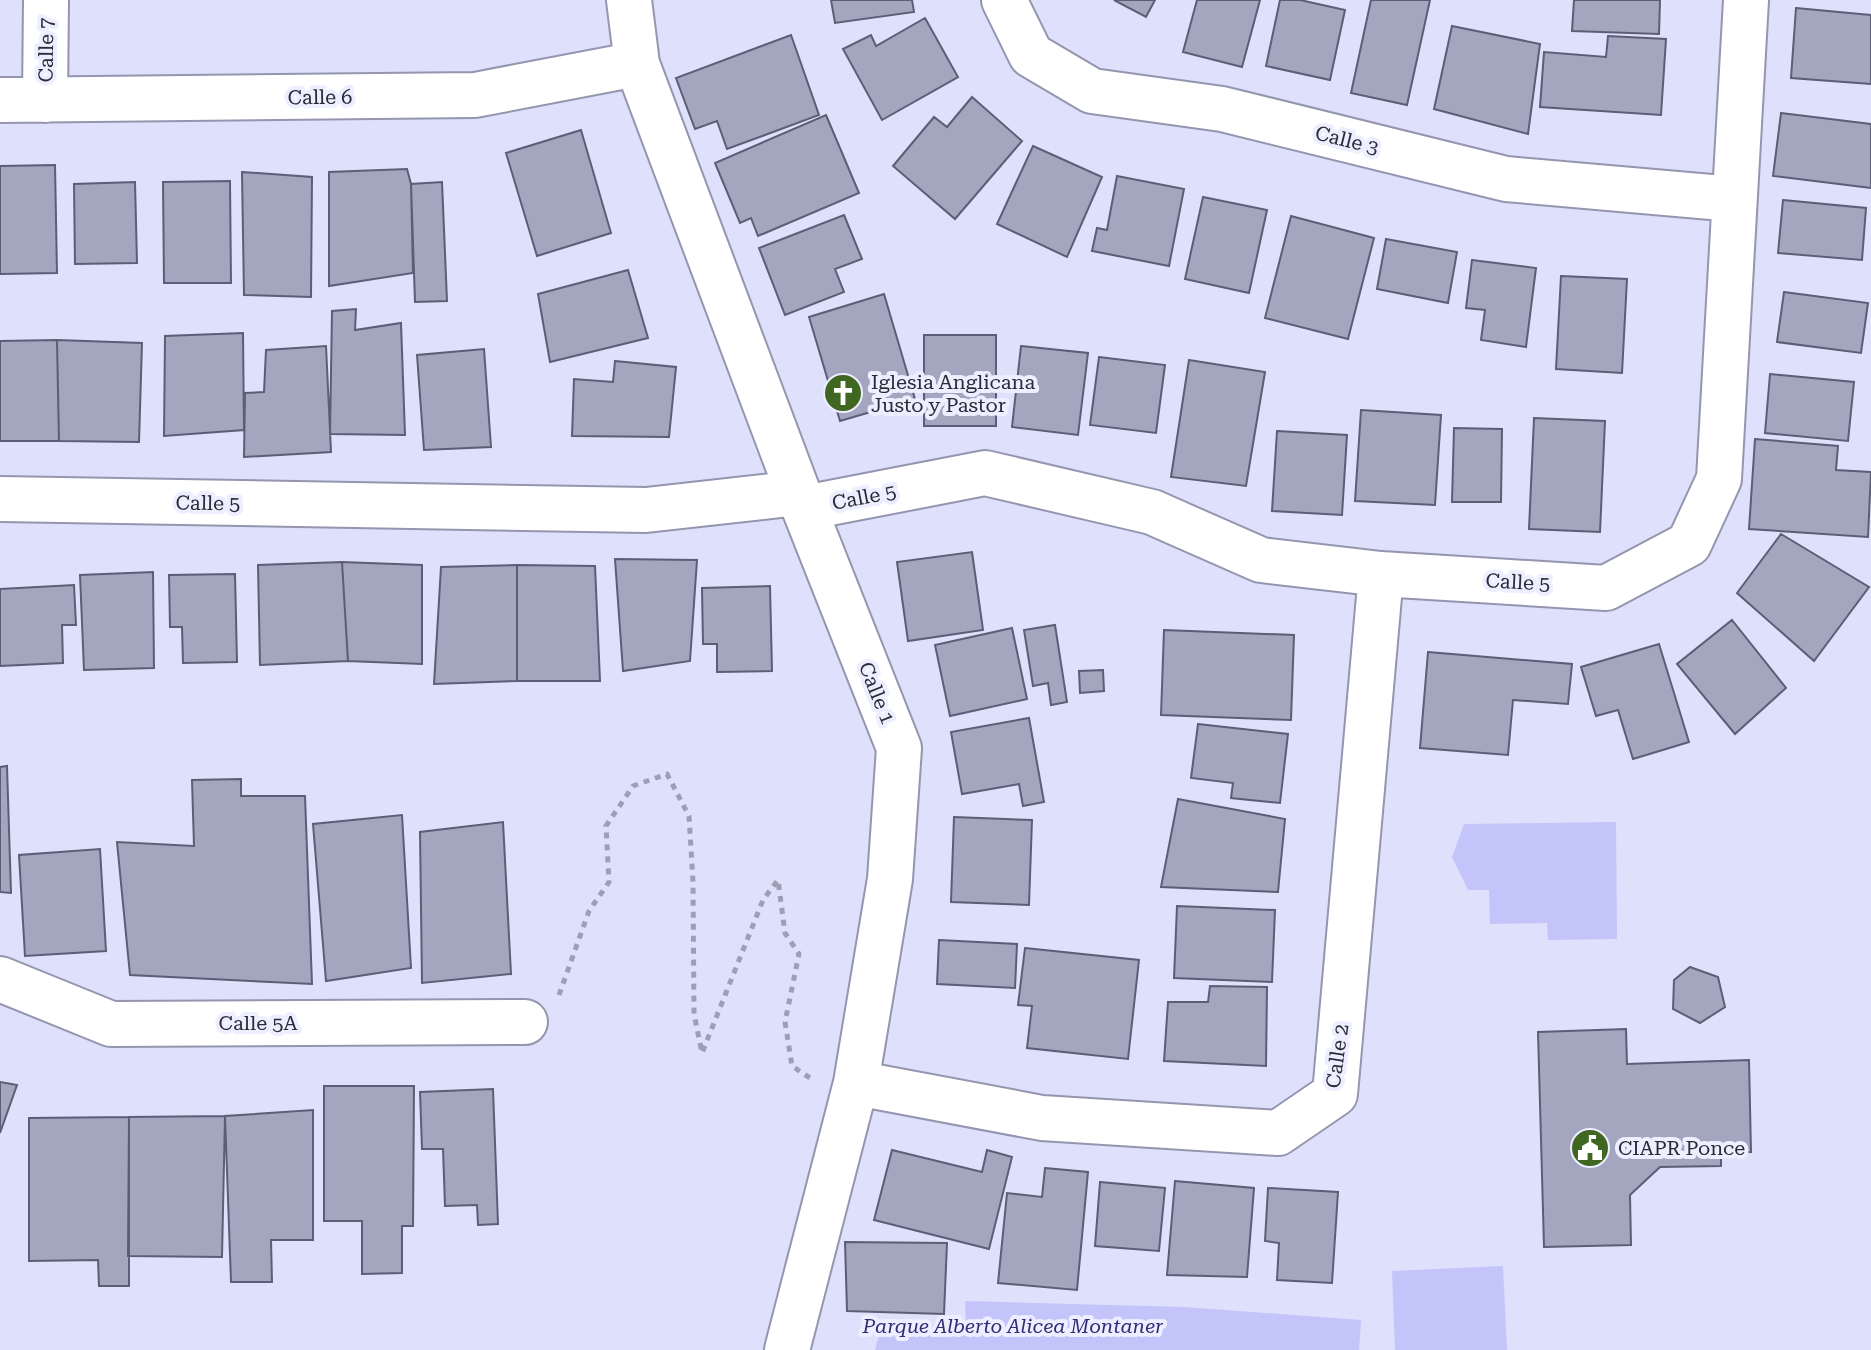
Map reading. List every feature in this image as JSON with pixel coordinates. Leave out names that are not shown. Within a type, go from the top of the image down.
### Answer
[{"type":"street","name":"Calle 7","points":[[45,100],[46,0]]},
{"type":"street","name":"Calle 1","points":[[629,0],[637,64],[801,501],[899,748],[890,879],[853,1094],[787,1350]]},
{"type":"street","name":"Calle 3","points":[[1004,0],[1031,55],[1092,91],[1222,109],[1506,179],[1734,199]]},
{"type":"street","name":"Calle 5","points":[[0,499],[646,510],[801,501],[985,473],[1152,512],[1261,560],[1381,574],[1606,588],[1689,544],[1719,479],[1746,0]]},
{"type":"street","name":"Calle 6","points":[[0,100],[475,95],[637,64]]},
{"type":"street","name":"Calle 2","points":[[853,1094],[1042,1118],[1278,1133],[1335,1094],[1381,574]]},
{"type":"street","name":"Calle 5A","points":[[0,979],[111,1024],[525,1022]]},
{"type":"path","points":[[525,1022],[548,1036],[573,951],[589,911],[609,882],[606,826],[633,786],[667,774],[689,816],[694,1014],[702,1053],[763,900],[778,880],[785,933],[799,954],[785,1022],[792,1066],[853,1094]]},
{"type":"green space","points":[[1616,822],[1617,939],[1548,940],[1547,923],[1490,924],[1489,890],[1468,890],[1452,857],[1464,824]]},
{"type":"green space","points":[[1503,1266],[1507,1350],[1395,1350],[1392,1271]]},
{"type":"green space","name":"Parque Alberto Alicea Montaner","points":[[965,1301],[1184,1307],[1361,1320],[1359,1350],[875,1350],[882,1324],[966,1325]]},
{"type":"building","points":[[831,0],[912,0],[914,12],[835,23]]},
{"type":"building","points":[[1114,0],[1155,0],[1146,17]]},
{"type":"building","points":[[1197,0],[1260,0],[1242,67],[1183,52]]},
{"type":"building","points":[[1280,0],[1300,0],[1345,10],[1330,80],[1266,66]]},
{"type":"building","points":[[1371,0],[1430,0],[1407,105],[1351,93]]},
{"type":"building","points":[[1574,0],[1660,0],[1659,34],[1572,31]]},
{"type":"building","points":[[1796,8],[1871,15],[1871,84],[1791,78]]},
{"type":"building","points":[[925,18],[958,77],[882,120],[843,49],[871,35],[876,46]]},
{"type":"building","points":[[1452,26],[1540,44],[1528,134],[1434,109]]},
{"type":"building","points":[[791,35],[819,115],[727,149],[717,121],[695,129],[676,78]]},
{"type":"building","points":[[1608,36],[1666,39],[1661,115],[1540,107],[1544,52],[1606,57]]},
{"type":"building","points":[[972,97],[1022,141],[955,219],[893,166],[934,117],[947,127]]},
{"type":"building","points":[[1781,113],[1871,124],[1871,188],[1773,176]]},
{"type":"building","points":[[826,115],[859,193],[758,236],[751,218],[740,223],[715,163]]},
{"type":"building","points":[[581,130],[611,233],[537,256],[506,153]]},
{"type":"building","points":[[1033,146],[1102,177],[1067,257],[997,224]]},
{"type":"building","points":[[55,165],[57,273],[0,274],[0,166]]},
{"type":"building","points":[[407,169],[411,184],[413,273],[329,286],[329,172]]},
{"type":"building","points":[[242,172],[312,177],[311,297],[244,295]]},
{"type":"building","points":[[1117,176],[1184,189],[1169,266],[1092,251],[1097,228],[1107,230]]},
{"type":"building","points":[[230,181],[231,283],[164,283],[163,182]]},
{"type":"building","points":[[135,182],[137,263],[75,264],[74,184]]},
{"type":"building","points":[[442,182],[447,301],[415,302],[411,184]]},
{"type":"building","points":[[1203,197],[1267,210],[1249,293],[1185,279]]},
{"type":"building","points":[[1783,200],[1866,208],[1862,260],[1778,253]]},
{"type":"building","points":[[844,215],[862,259],[835,269],[844,292],[785,315],[759,248]]},
{"type":"building","points":[[1291,216],[1374,238],[1348,339],[1265,318]]},
{"type":"building","points":[[1386,239],[1457,252],[1448,303],[1377,289]]},
{"type":"building","points":[[1472,260],[1536,268],[1526,347],[1481,340],[1485,310],[1466,308]]},
{"type":"building","points":[[628,270],[648,338],[550,362],[538,294]]},
{"type":"building","points":[[1561,276],[1627,279],[1622,373],[1556,369]]},
{"type":"building","points":[[1784,292],[1868,303],[1861,353],[1777,342]]},
{"type":"building","points":[[884,294],[915,399],[840,421],[809,317]]},
{"type":"building","points":[[356,309],[355,330],[401,323],[405,435],[330,434],[332,311]]},
{"type":"building","points":[[243,333],[244,430],[164,436],[165,336]]},
{"type":"building","points":[[924,335],[996,335],[996,426],[924,426]]},
{"type":"building","points":[[57,340],[59,441],[0,441],[0,341]]},
{"type":"building","points":[[57,340],[142,343],[139,442],[59,441]]},
{"type":"building","points":[[326,346],[331,452],[244,457],[245,393],[264,392],[266,350]]},
{"type":"building","points":[[1021,346],[1088,353],[1078,435],[1012,427]]},
{"type":"building","points":[[484,349],[491,447],[424,450],[417,355]]},
{"type":"building","points":[[1099,357],[1165,365],[1156,433],[1090,425]]},
{"type":"building","points":[[1189,360],[1265,372],[1246,486],[1171,477]]},
{"type":"building","points":[[615,361],[676,367],[669,437],[572,436],[574,379],[613,382]]},
{"type":"building","points":[[1770,374],[1854,382],[1848,441],[1765,433]]},
{"type":"building","points":[[1361,410],[1441,415],[1435,505],[1355,501]]},
{"type":"building","points":[[1534,418],[1605,421],[1600,532],[1529,529]]},
{"type":"building","points":[[1454,428],[1502,429],[1501,502],[1452,502]]},
{"type":"building","points":[[1277,431],[1347,435],[1342,515],[1272,511]]},
{"type":"building","points":[[1755,439],[1838,446],[1836,470],[1871,472],[1868,537],[1749,529]]},
{"type":"building","points":[[1781,534],[1869,587],[1814,661],[1737,593]]},
{"type":"building","points":[[972,552],[983,630],[908,641],[897,562]]},
{"type":"building","points":[[615,559],[697,560],[690,661],[623,671]]},
{"type":"building","points":[[342,562],[348,661],[260,665],[258,565]]},
{"type":"building","points":[[342,562],[422,565],[422,664],[348,661]]},
{"type":"building","points":[[517,565],[517,681],[434,684],[441,567]]},
{"type":"building","points":[[517,565],[595,566],[600,681],[517,681]]},
{"type":"building","points":[[153,572],[154,668],[84,670],[80,575]]},
{"type":"building","points":[[235,574],[237,662],[183,663],[182,627],[170,627],[169,575]]},
{"type":"building","points":[[74,585],[76,625],[62,625],[63,663],[0,666],[0,589]]},
{"type":"building","points":[[770,586],[772,671],[717,672],[717,644],[703,644],[702,588]]},
{"type":"building","points":[[1732,620],[1786,688],[1735,734],[1677,664]]},
{"type":"building","points":[[1055,625],[1067,702],[1051,705],[1048,683],[1033,686],[1024,630]]},
{"type":"building","points":[[1012,628],[1027,699],[950,716],[935,645]]},
{"type":"building","points":[[1164,630],[1294,635],[1291,720],[1161,715]]},
{"type":"building","points":[[1659,644],[1689,742],[1633,759],[1618,710],[1596,716],[1581,667]]},
{"type":"building","points":[[1428,652],[1572,664],[1568,704],[1513,700],[1508,755],[1420,748]]},
{"type":"building","points":[[1103,670],[1104,691],[1080,693],[1079,671]]},
{"type":"building","points":[[1029,718],[1044,802],[1023,806],[1019,784],[962,794],[951,732]]},
{"type":"building","points":[[1198,724],[1288,734],[1280,803],[1231,798],[1233,783],[1191,778]]},
{"type":"building","points":[[7,766],[11,893],[0,892],[0,767]]},
{"type":"building","points":[[241,779],[241,796],[305,796],[312,984],[130,975],[117,842],[194,846],[192,780]]},
{"type":"building","points":[[1178,799],[1285,819],[1278,892],[1161,887]]},
{"type":"building","points":[[402,815],[411,968],[326,981],[313,824]]},
{"type":"building","points":[[954,817],[1032,820],[1029,905],[951,902]]},
{"type":"building","points":[[503,822],[511,974],[422,983],[420,832]]},
{"type":"building","points":[[100,849],[106,951],[25,956],[19,855]]},
{"type":"building","points":[[1177,906],[1275,910],[1272,982],[1174,978]]},
{"type":"building","points":[[939,940],[1017,944],[1015,988],[937,984]]},
{"type":"building","points":[[1025,948],[1139,960],[1128,1059],[1027,1048],[1032,1006],[1018,1005]]},
{"type":"building","points":[[1690,967],[1718,977],[1725,1007],[1700,1023],[1673,1009],[1674,980]]},
{"type":"building","points":[[1210,986],[1267,987],[1266,1066],[1164,1061],[1168,1002],[1208,1002]]},
{"type":"building","points":[[1626,1029],[1627,1064],[1749,1060],[1751,1152],[1721,1153],[1721,1166],[1660,1167],[1630,1195],[1631,1245],[1544,1247],[1538,1032]]},
{"type":"building","points":[[0,1082],[17,1085],[0,1133]]},
{"type":"building","points":[[324,1086],[414,1086],[413,1226],[402,1226],[402,1273],[362,1274],[362,1221],[324,1221]]},
{"type":"building","points":[[493,1089],[498,1224],[478,1225],[477,1205],[445,1206],[443,1149],[422,1149],[420,1092]]},
{"type":"building","points":[[313,1110],[313,1240],[271,1240],[272,1282],[231,1282],[225,1116]]},
{"type":"building","points":[[225,1116],[222,1257],[128,1256],[129,1117]]},
{"type":"building","points":[[129,1117],[129,1286],[99,1286],[98,1260],[29,1261],[29,1118]]},
{"type":"building","points":[[892,1150],[982,1172],[987,1150],[1012,1157],[989,1249],[874,1220]]},
{"type":"building","points":[[1045,1168],[1088,1172],[1077,1290],[998,1283],[1007,1193],[1042,1197]]},
{"type":"building","points":[[1175,1181],[1254,1188],[1247,1277],[1167,1275]]},
{"type":"building","points":[[1100,1182],[1165,1188],[1159,1251],[1095,1246]]},
{"type":"building","points":[[1268,1188],[1338,1192],[1332,1283],[1277,1280],[1279,1243],[1265,1241]]},
{"type":"building","points":[[845,1242],[947,1243],[944,1314],[847,1311]]},
{"type":"place","name":"Iglesia Anglicana Justo y Pastor","points":[[843,393]]},
{"type":"place","name":"CIAPR Ponce","points":[[1590,1148]]}]
